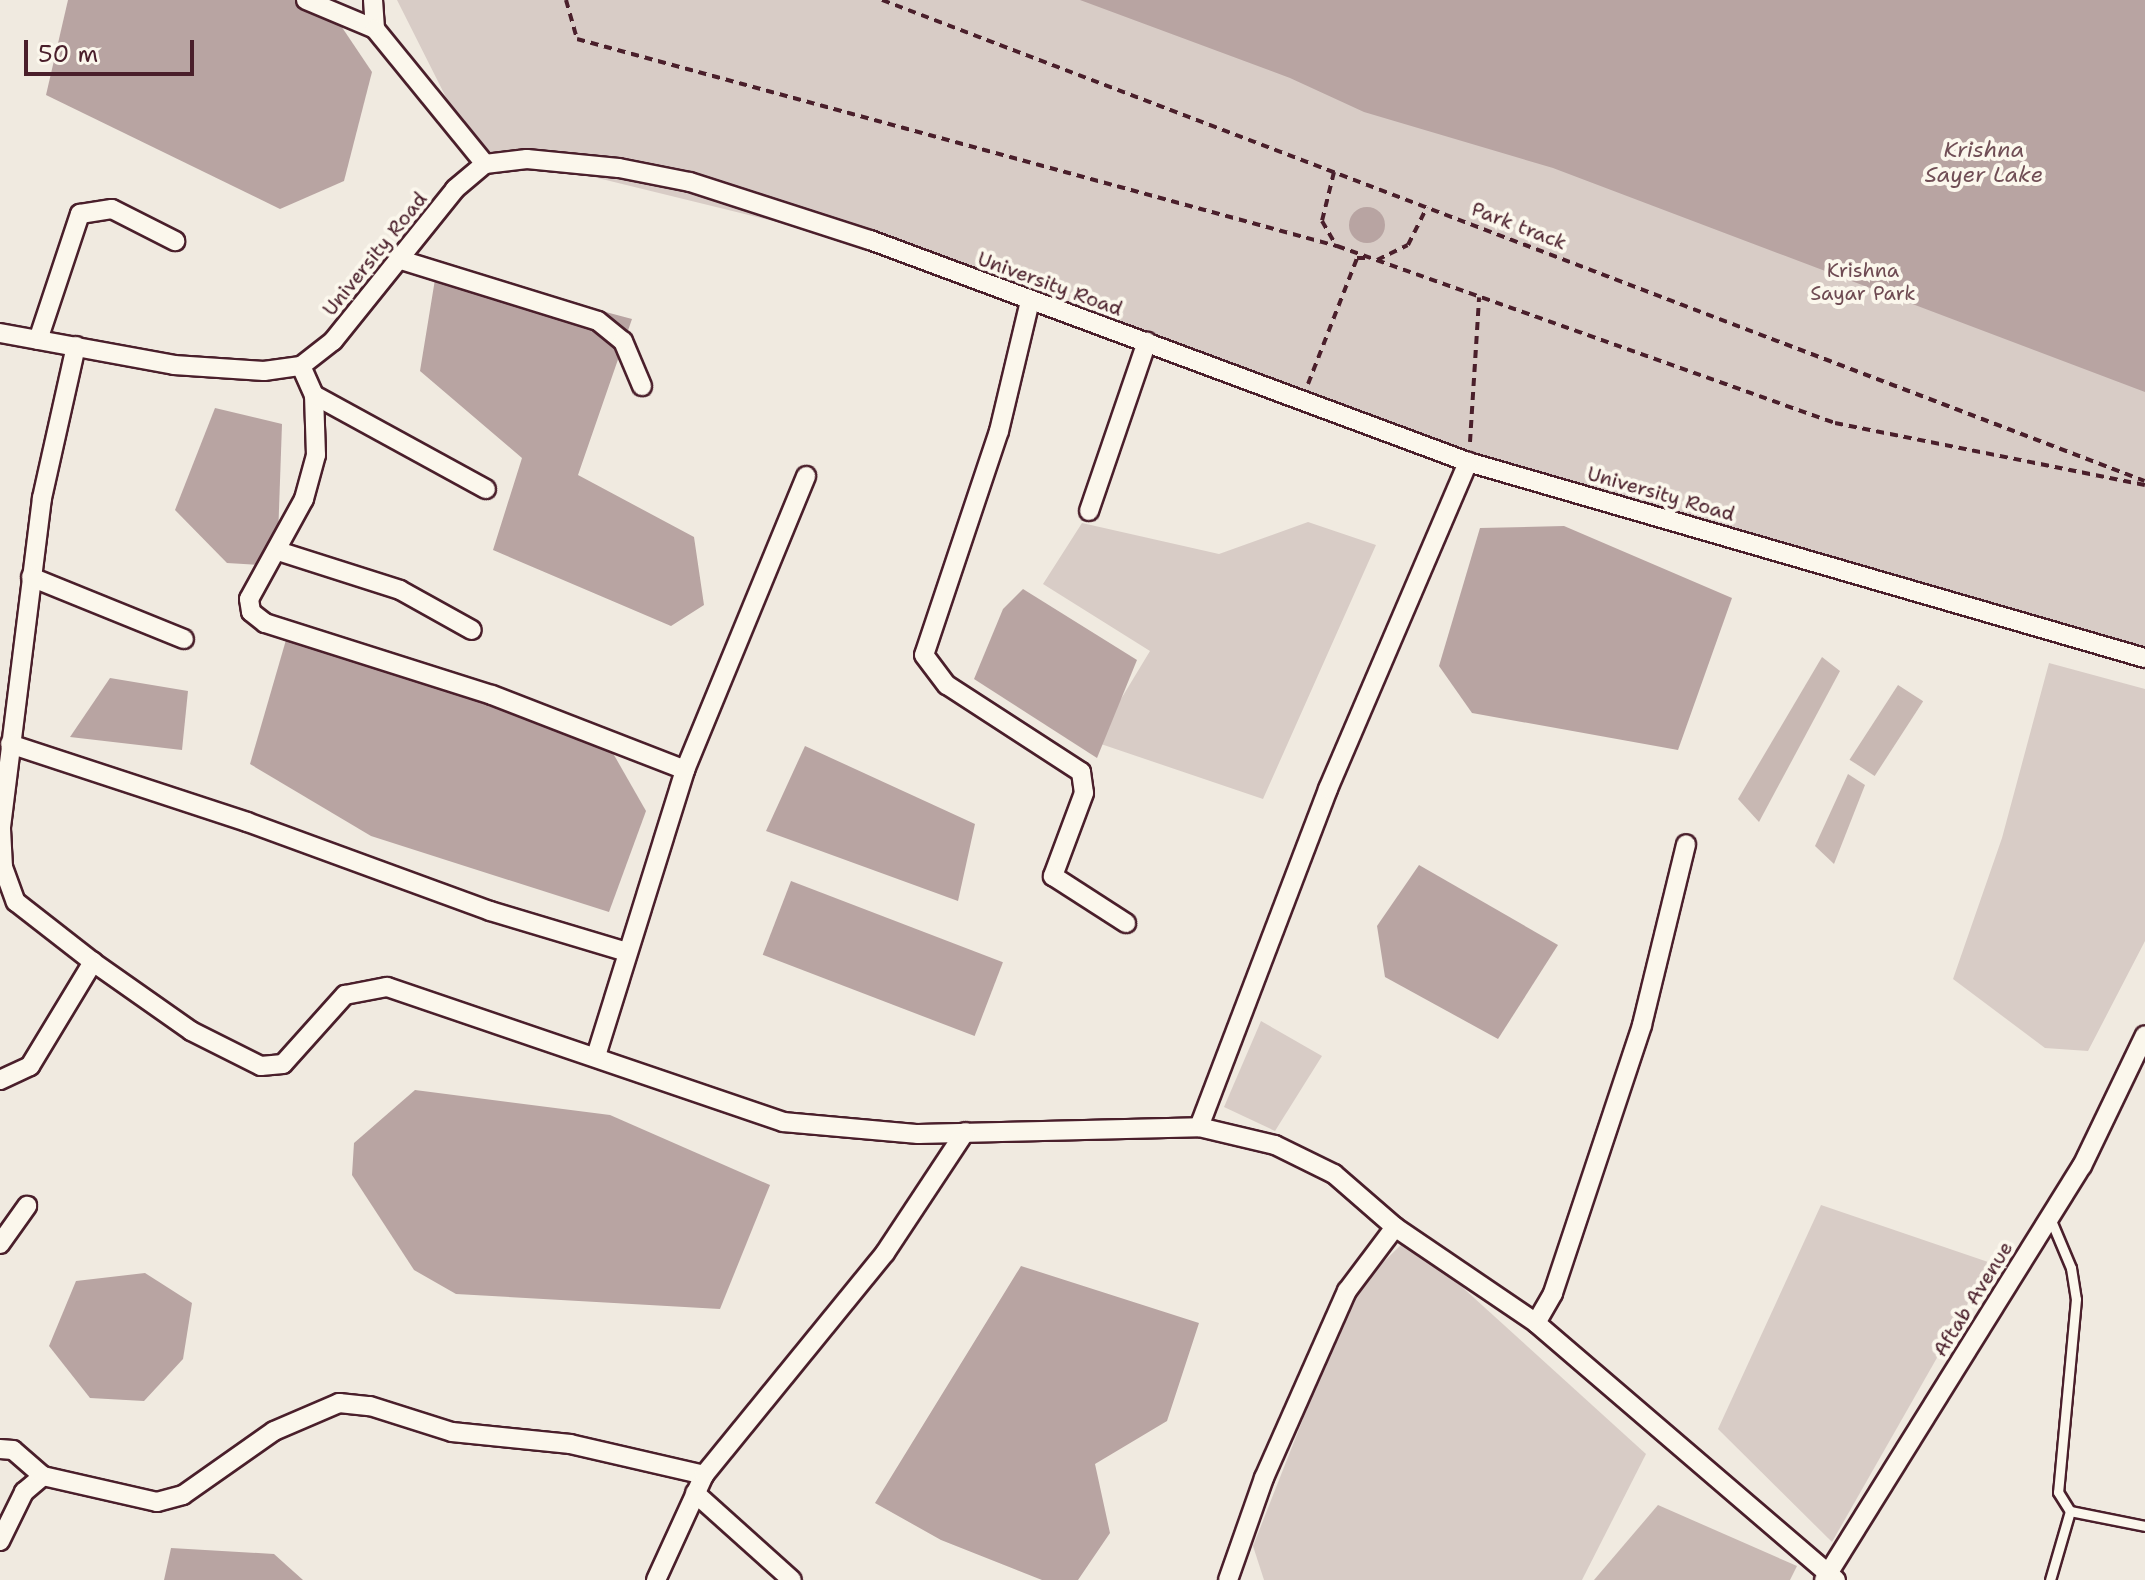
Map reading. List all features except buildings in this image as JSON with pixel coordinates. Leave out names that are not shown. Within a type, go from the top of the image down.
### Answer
[{"type":"street","points":[[306,0],[375,29],[485,164]]},
{"type":"street","points":[[373,0],[375,29]]},
{"type":"street","name":"University Road","points":[[301,366],[333,341],[455,189],[485,164],[527,159],[690,182],[870,240],[1030,301],[1303,397],[1468,462],[2145,658]]},
{"type":"street","points":[[38,340],[80,214],[112,209],[175,241]]},
{"type":"street","points":[[401,260],[598,321],[623,341],[642,386]]},
{"type":"street","points":[[1030,301],[999,431],[924,655],[947,685],[1081,772],[1084,793],[1053,876],[1126,923]]},
{"type":"street","points":[[0,333],[174,365],[264,371],[301,366],[314,395],[316,455],[278,551],[249,599],[251,612],[265,623],[492,695],[685,770]]},
{"type":"street","points":[[1089,511],[1147,342]]},
{"type":"street","points":[[76,346],[31,577],[1,829],[7,879],[16,902],[93,962],[191,1031],[261,1066],[283,1064],[316,1021],[345,995],[370,986],[404,990],[783,1122],[965,1132],[1199,1127],[1242,1134],[1303,1157],[1334,1174],[1395,1227],[1536,1323],[1829,1577]]},
{"type":"street","points":[[314,395],[486,489]]},
{"type":"street","points":[[1199,1127],[1328,789],[1468,462]]},
{"type":"street","points":[[596,1056],[685,770],[806,476]]},
{"type":"street","points":[[278,551],[400,590],[472,630]]},
{"type":"street","points":[[31,577],[184,639]]},
{"type":"street","points":[[10,744],[490,911],[627,952]]},
{"type":"street","points":[[1536,1323],[1553,1293],[1642,1025],[1686,844]]},
{"type":"street","points":[[0,1080],[30,1066],[93,962]]},
{"type":"street","name":"Aftab Avenue","points":[[1829,1577],[2050,1218],[2145,1035]]},
{"type":"street","points":[[656,1580],[704,1475],[885,1253],[965,1132]]},
{"type":"street","points":[[0,1244],[27,1206]]},
{"type":"street","points":[[1228,1580],[1264,1478],[1347,1291],[1395,1227]]},
{"type":"street","points":[[0,1449],[13,1450],[43,1476],[157,1502],[183,1495],[274,1431],[339,1403],[370,1406],[452,1432],[570,1444],[704,1475]]},
{"type":"street","points":[[0,1541],[24,1492],[43,1476]]},
{"type":"street","points":[[695,1493],[792,1580]]},
{"type":"lane","points":[[2050,1218],[2071,1268],[2076,1299],[2058,1492],[2070,1511],[2145,1526]]},
{"type":"lane","points":[[2050,1580],[2070,1511]]},
{"type":"path","points":[[566,0],[577,39],[1337,246],[1835,423],[2145,483]]},
{"type":"path","name":"Park track","points":[[882,0],[2145,483]]},
{"type":"path","points":[[1334,172],[1322,221],[1337,246],[1357,258],[1374,259],[1408,245],[1427,207]]},
{"type":"path","points":[[1303,397],[1357,258]]},
{"type":"path","points":[[1468,462],[1479,297]]},
{"type":"green space","name":"Krishna Sayar Park","points":[[397,0],[2145,0],[2145,658],[1468,462],[904,253],[471,147]]},
{"type":"green space","points":[[1308,522],[1376,545],[1263,799],[1095,742],[1150,651],[1043,584],[1082,523],[1219,554]]},
{"type":"green space","points":[[2049,663],[2145,689],[2145,941],[2088,1051],[2045,1048],[1953,979],[2002,838]]},
{"type":"green space","points":[[1261,1021],[1322,1056],[1275,1131],[1224,1107]]},
{"type":"green space","points":[[1821,1205],[1991,1263],[1832,1542],[1718,1429]]},
{"type":"green space","points":[[1408,1238],[1646,1454],[1582,1580],[1264,1580],[1253,1546],[1353,1292]]},
{"type":"water","points":[[68,0],[314,0],[329,8],[372,72],[344,181],[280,209],[46,95]]},
{"type":"water","name":"Krishna Sayer Lake","points":[[1080,0],[2145,0],[2145,392],[1553,168],[1364,112],[1290,78]]},
{"type":"water","points":[[1367,207],[1380,212],[1385,225],[1380,238],[1367,243],[1354,238],[1349,225],[1354,212]]},
{"type":"water","points":[[437,267],[632,319],[578,475],[694,537],[704,605],[671,626],[493,550],[522,458],[420,371]]},
{"type":"water","points":[[215,408],[282,424],[277,566],[227,563],[175,510]]},
{"type":"water","points":[[1564,526],[1732,598],[1678,750],[1472,713],[1439,666],[1480,528]]},
{"type":"water","points":[[1023,589],[1137,660],[1097,758],[974,679],[1003,609]]},
{"type":"water","points":[[288,633],[610,748],[646,811],[609,912],[371,836],[250,764]]},
{"type":"water","points":[[110,678],[188,691],[182,750],[70,737]]},
{"type":"water","points":[[805,746],[975,824],[958,901],[766,831]]},
{"type":"water","points":[[1419,865],[1558,945],[1498,1039],[1385,977],[1377,926]]},
{"type":"water","points":[[791,881],[1003,962],[975,1036],[763,955]]},
{"type":"water","points":[[415,1090],[610,1115],[770,1185],[720,1309],[456,1294],[414,1270],[352,1175],[354,1143]]},
{"type":"water","points":[[1021,1266],[1199,1323],[1167,1421],[1095,1464],[1110,1533],[1078,1580],[1042,1580],[941,1540],[875,1503]]},
{"type":"water","points":[[145,1273],[192,1303],[183,1359],[144,1401],[90,1398],[49,1346],[76,1281]]},
{"type":"water","points":[[171,1548],[274,1554],[303,1580],[164,1580]]}]
